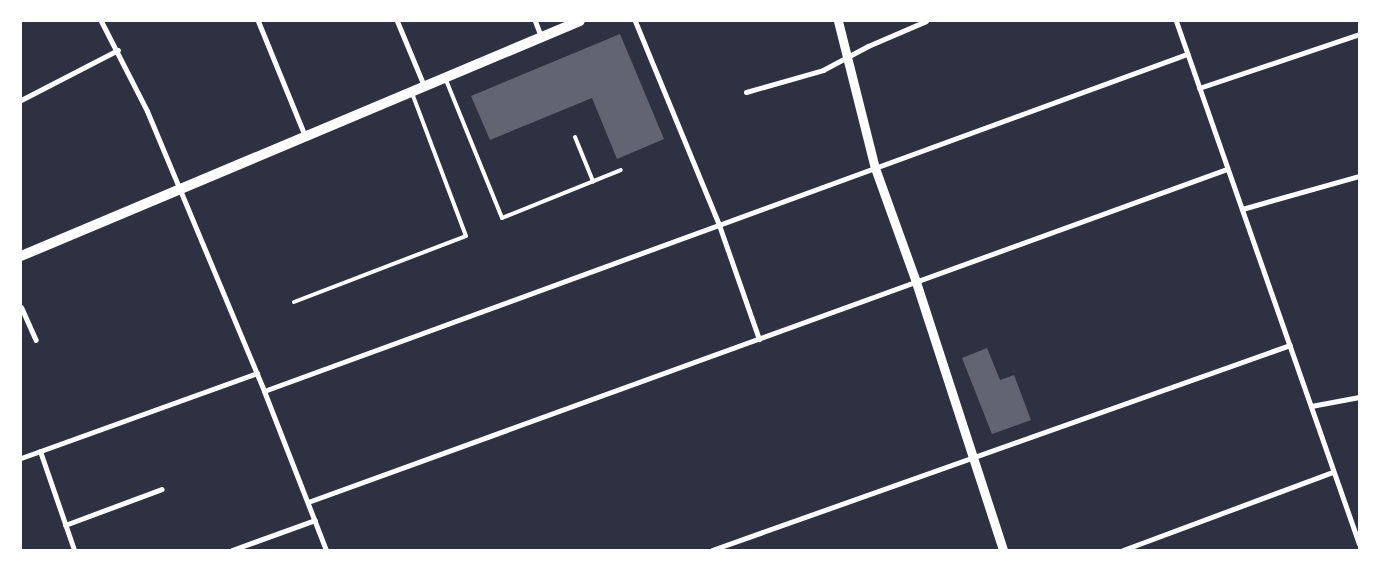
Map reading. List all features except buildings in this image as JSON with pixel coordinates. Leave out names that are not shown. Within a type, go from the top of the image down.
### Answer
[{"type":"main road","points":[[21,256],[580,21]]},
{"type":"street","points":[[101,21],[118,50],[144,103],[257,373],[326,550]]},
{"type":"street","points":[[258,21],[306,137]]},
{"type":"street","points":[[397,21],[424,87]]},
{"type":"street","points":[[535,21],[541,38]]},
{"type":"street","points":[[635,21],[718,225],[759,339]]},
{"type":"street","points":[[838,21],[875,168],[916,282],[974,457],[1002,550]]},
{"type":"street","points":[[746,92],[823,70],[926,21]]},
{"type":"street","points":[[1176,21],[1359,544]]},
{"type":"street","points":[[1199,88],[1359,34]]},
{"type":"street","points":[[21,100],[118,50]]},
{"type":"street","points":[[264,391],[1187,54]]},
{"type":"street","points":[[308,502],[1227,169]]},
{"type":"street","points":[[1242,209],[1359,176]]},
{"type":"street","points":[[21,307],[36,340]]},
{"type":"street","points":[[712,550],[1290,345]]},
{"type":"street","points":[[21,458],[257,373]]},
{"type":"street","points":[[1311,406],[1359,397]]},
{"type":"street","points":[[40,451],[74,550]]},
{"type":"street","points":[[1123,550],[1333,472]]},
{"type":"street","points":[[65,525],[162,489]]},
{"type":"street","points":[[232,550],[315,520]]},
{"type":"lane","points":[[445,78],[502,218],[620,170]]},
{"type":"lane","points":[[294,302],[466,236],[412,92]]},
{"type":"lane","points":[[575,136],[593,181]]}]
